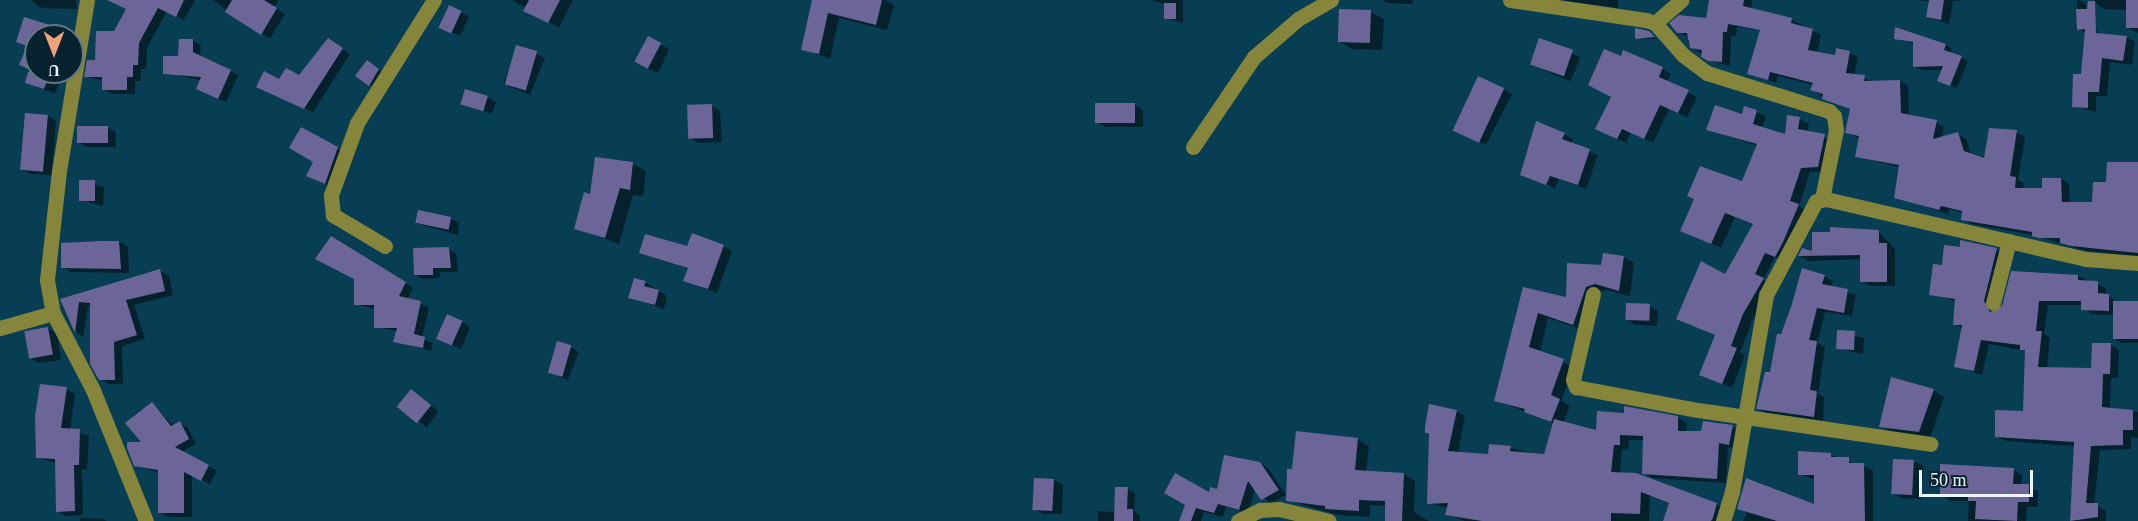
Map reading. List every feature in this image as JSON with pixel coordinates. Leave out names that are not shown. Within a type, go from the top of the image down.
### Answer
[{"type":"street","points":[[87,0],[48,254],[47,280],[53,313],[93,390],[146,521]]},
{"type":"street","points":[[385,246],[333,215],[332,195],[357,123],[434,0]]},
{"type":"street","points":[[1193,147],[1254,57],[1298,19],[1331,0]]},
{"type":"street","points":[[1510,0],[1655,23],[1683,55],[1707,73],[1834,116],[1836,130],[1822,199],[1813,205],[1803,221],[1766,295],[1723,521]]},
{"type":"street","points":[[1655,23],[1681,0]]},
{"type":"street","points":[[1822,199],[2086,259],[2138,263]]},
{"type":"street","points":[[1993,303],[2009,241]]},
{"type":"street","points":[[1593,294],[1574,386],[1744,416],[1931,444]]},
{"type":"street","points":[[0,328],[53,313]]},
{"type":"street","points":[[1238,521],[1260,510],[1279,509],[1329,521]]},
{"type":"building","points":[[107,0],[184,0],[176,17],[158,8],[139,43],[138,65],[133,65],[133,77],[127,77],[127,90],[102,90],[102,77],[84,77],[87,60],[95,60],[96,31],[114,31],[126,9]]},
{"type":"building","points":[[232,0],[264,0],[277,8],[261,35],[225,12]]},
{"type":"building","points":[[529,0],[560,0],[548,23],[523,11]]},
{"type":"building","points":[[812,0],[882,0],[876,25],[828,13],[819,54],[801,50]]},
{"type":"building","points":[[1709,0],[1744,0],[1743,6],[1792,18],[1791,23],[1813,29],[1808,50],[1835,55],[1836,48],[1850,51],[1846,73],[1865,75],[1864,81],[1900,80],[1901,113],[1937,120],[1933,139],[1958,132],[1964,151],[1984,158],[1989,128],[2017,130],[2010,176],[2016,177],[2015,188],[2042,188],[2042,178],[2061,178],[2062,202],[2092,202],[2093,182],[2106,182],[2107,162],[2138,162],[2138,253],[2071,246],[2060,243],[2060,238],[2039,238],[2032,236],[2032,232],[1961,220],[1962,211],[1941,206],[1939,210],[1894,198],[1899,165],[1855,157],[1859,136],[1845,133],[1850,109],[1822,99],[1823,94],[1810,90],[1813,83],[1770,72],[1768,80],[1747,74],[1760,30],[1728,24],[1727,32],[1723,32],[1722,62],[1708,61],[1701,57],[1702,50],[1690,48],[1687,33],[1677,33],[1669,23],[1679,15],[1706,18]]},
{"type":"building","points":[[1929,0],[1944,0],[1941,20],[1926,17]]},
{"type":"building","points":[[2126,0],[2138,0],[2138,28],[2126,28]]},
{"type":"building","points":[[2088,1],[2095,1],[2096,33],[2127,36],[2123,61],[2102,58],[2099,92],[2088,92],[2088,108],[2072,107],[2073,74],[2081,74],[2085,29],[2077,30],[2076,9],[2087,9]]},
{"type":"building","points":[[1164,3],[1176,3],[1176,19],[1164,19]]},
{"type":"building","points":[[449,5],[462,11],[451,34],[438,28]]},
{"type":"building","points":[[1339,9],[1371,10],[1370,43],[1338,42]]},
{"type":"building","points":[[24,17],[46,24],[24,24],[24,45],[16,42]]},
{"type":"building","points":[[1895,27],[1946,44],[1944,50],[1962,56],[1950,86],[1937,81],[1943,66],[1913,67],[1913,42],[1894,39]]},
{"type":"building","points":[[1635,28],[1649,31],[1655,37],[1635,39]]},
{"type":"building","points":[[648,36],[661,43],[648,69],[634,62]]},
{"type":"building","points":[[328,38],[343,48],[304,109],[256,87],[264,71],[279,79],[286,68],[299,75]]},
{"type":"building","points":[[1539,38],[1573,50],[1564,76],[1530,64]]},
{"type":"building","points":[[179,39],[193,39],[193,52],[231,70],[218,99],[196,89],[201,77],[163,74],[163,56],[178,56]]},
{"type":"building","points":[[516,45],[537,51],[526,90],[505,84]]},
{"type":"building","points":[[1604,49],[1621,56],[1623,50],[1663,67],[1659,77],[1689,90],[1678,113],[1660,105],[1644,139],[1622,129],[1617,139],[1595,129],[1611,97],[1588,85]]},
{"type":"building","points":[[24,53],[24,67],[19,65]]},
{"type":"building","points":[[367,60],[379,69],[369,86],[355,76]]},
{"type":"building","points":[[1478,76],[1504,88],[1479,143],[1453,130]]},
{"type":"building","points":[[28,84],[46,84],[44,89]]},
{"type":"building","points":[[465,89],[488,96],[483,111],[460,104]]},
{"type":"building","points":[[1095,103],[1135,103],[1135,123],[1095,123]]},
{"type":"building","points":[[712,104],[713,138],[688,139],[687,105]]},
{"type":"building","points":[[1715,105],[1742,114],[1744,106],[1757,110],[1753,124],[1785,134],[1787,115],[1800,117],[1798,129],[1825,134],[1818,167],[1801,168],[1790,201],[1799,204],[1783,242],[1775,257],[1765,253],[1755,274],[1764,278],[1743,314],[1731,346],[1737,348],[1722,384],[1699,375],[1715,335],[1676,319],[1701,261],[1725,274],[1753,224],[1725,213],[1711,244],[1680,231],[1694,199],[1687,196],[1700,166],[1742,181],[1757,144],[1706,130]]},
{"type":"building","points":[[25,113],[48,115],[43,172],[20,170]]},
{"type":"building","points":[[1536,121],[1565,133],[1562,139],[1590,149],[1578,185],[1550,176],[1546,185],[1520,175]]},
{"type":"building","points":[[77,126],[108,126],[108,143],[77,143]]},
{"type":"building","points":[[301,127],[338,147],[325,184],[306,176],[313,162],[289,148]]},
{"type":"building","points":[[595,157],[633,162],[630,190],[620,188],[605,238],[574,229],[584,192],[590,194]]},
{"type":"building","points":[[79,180],[95,180],[95,201],[79,201]]},
{"type":"building","points":[[418,210],[451,217],[449,230],[415,223]]},
{"type":"building","points":[[1830,227],[1879,230],[1879,243],[1887,243],[1887,282],[1860,282],[1860,255],[1798,256],[1802,248],[1812,251],[1812,232],[1830,232]]},
{"type":"building","points":[[692,233],[724,245],[708,289],[683,281],[688,268],[639,253],[645,234],[687,246]]},
{"type":"building","points":[[331,236],[406,282],[399,296],[421,301],[414,334],[425,337],[423,348],[393,342],[397,328],[374,328],[374,305],[354,305],[354,279],[315,259]]},
{"type":"building","points":[[1960,240],[1997,248],[1984,301],[1990,312],[2002,306],[2011,271],[2078,275],[2078,280],[2098,281],[2098,293],[2109,294],[2109,311],[2081,310],[2081,301],[2039,301],[2036,331],[2042,331],[2038,367],[2091,368],[2092,343],[2111,343],[2110,374],[2103,374],[2102,407],[2133,410],[2133,430],[2123,430],[2123,445],[2091,446],[2086,503],[2098,503],[2098,517],[2070,521],[2074,442],[1995,437],[1995,410],[2023,411],[2025,350],[2020,350],[2020,345],[1981,340],[1974,371],[1954,367],[1962,325],[1953,325],[1955,299],[1929,295],[1933,264],[1942,265],[1944,245],[1960,247]]},
{"type":"building","points":[[119,241],[121,269],[61,268],[61,243]]},
{"type":"building","points":[[449,247],[451,268],[433,268],[433,275],[414,275],[413,248]]},
{"type":"building","points":[[1603,253],[1624,256],[1619,291],[1595,284],[1586,287],[1573,325],[1538,313],[1529,347],[1564,359],[1551,395],[1560,399],[1551,422],[1524,412],[1525,409],[1494,401],[1523,287],[1566,297],[1567,263],[1601,265]]},
{"type":"building","points":[[1802,268],[1825,275],[1822,284],[1848,289],[1844,313],[1817,308],[1809,340],[1817,341],[1810,390],[1817,391],[1814,417],[1756,409],[1765,372],[1770,372],[1777,334],[1781,334]]},
{"type":"building","points":[[160,269],[165,291],[126,300],[137,335],[114,342],[115,380],[99,380],[90,364],[90,303],[79,302],[75,333],[60,299]]},
{"type":"building","points":[[634,278],[646,281],[644,286],[659,290],[655,305],[628,298]]},
{"type":"building","points":[[2113,301],[2138,301],[2138,339],[2113,339]]},
{"type":"building","points":[[1626,303],[1650,304],[1649,321],[1625,320]]},
{"type":"building","points":[[447,314],[463,321],[452,346],[436,339]]},
{"type":"building","points":[[48,327],[53,355],[29,359],[24,331]]},
{"type":"building","points":[[1837,330],[1855,331],[1854,350],[1836,349]]},
{"type":"building","points":[[557,341],[571,345],[562,377],[548,373]]},
{"type":"building","points":[[1891,377],[1934,389],[1919,432],[1879,427]]},
{"type":"building","points":[[40,384],[67,387],[61,428],[80,429],[79,465],[74,465],[75,511],[56,512],[55,459],[36,458],[35,416]]},
{"type":"building","points":[[411,389],[431,405],[417,423],[397,407]]},
{"type":"building","points":[[152,402],[171,426],[180,421],[189,439],[175,447],[209,465],[201,481],[184,472],[184,513],[158,513],[158,470],[134,466],[127,448],[127,442],[141,442],[125,423]]},
{"type":"building","points":[[1429,404],[1457,410],[1448,451],[1488,454],[1489,444],[1511,446],[1510,451],[1544,454],[1554,419],[1596,430],[1597,411],[1624,413],[1624,406],[1678,416],[1678,431],[1701,431],[1703,421],[1733,425],[1729,445],[1719,443],[1717,479],[1642,474],[1643,436],[1620,435],[1620,445],[1614,445],[1611,472],[1636,473],[1717,503],[1713,518],[1711,521],[1663,521],[1669,503],[1641,492],[1640,514],[1611,513],[1611,521],[1482,521],[1445,515],[1448,503],[1427,504],[1429,433],[1425,433],[1425,427]]},
{"type":"building","points":[[1296,431],[1358,438],[1355,470],[1404,473],[1402,521],[1385,521],[1385,501],[1359,500],[1359,511],[1325,509],[1325,506],[1286,501],[1287,469],[1292,469]]},
{"type":"building","points":[[1798,451],[1831,453],[1831,457],[1849,457],[1849,463],[1864,463],[1865,521],[1777,521],[1737,509],[1746,478],[1814,504],[1814,475],[1798,475]]},
{"type":"building","points":[[1224,455],[1260,462],[1279,490],[1261,500],[1248,481],[1239,510],[1218,504],[1214,513],[1196,508],[1191,521],[1179,521],[1185,505],[1164,493],[1175,473],[1209,492],[1210,487],[1217,489]]},
{"type":"building","points":[[1893,459],[1914,460],[1912,495],[1891,494]]},
{"type":"building","points":[[1940,464],[2014,468],[2013,484],[2029,484],[2029,502],[2018,502],[2017,521],[1975,519],[1976,501],[1968,501],[1968,496],[1940,496]]},
{"type":"building","points":[[1034,478],[1054,479],[1052,511],[1032,510]]},
{"type":"building","points":[[1115,487],[1128,487],[1127,509],[1133,509],[1133,521],[1114,521]]}]
